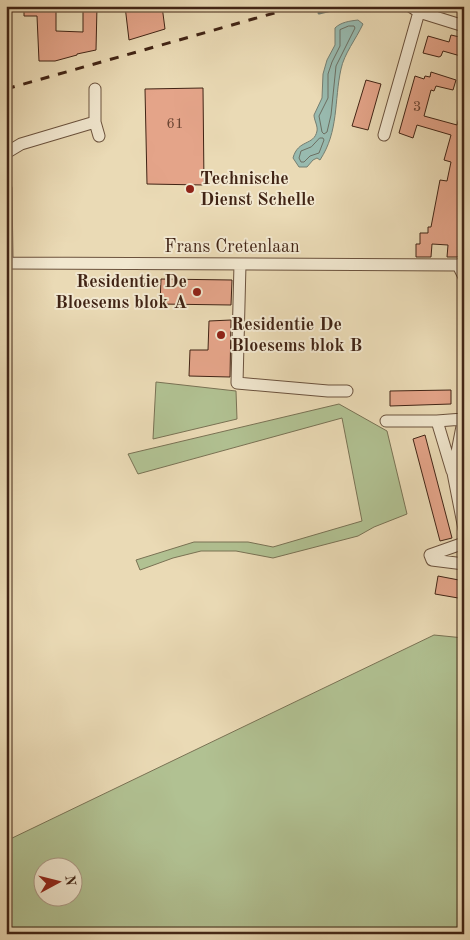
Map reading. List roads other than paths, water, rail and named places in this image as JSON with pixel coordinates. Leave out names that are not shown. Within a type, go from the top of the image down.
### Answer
[{"type":"street","points":[[384,135],[415,9],[464,26]]},
{"type":"street","points":[[95,89],[95,122],[99,136]]},
{"type":"street","points":[[6,153],[20,144],[95,122]]},
{"type":"street","points":[[6,188],[7,263]]},
{"type":"street","name":"Frans Cretenlaan","points":[[7,263],[461,264]]},
{"type":"street","points":[[240,264],[237,383],[328,392],[347,391]]},
{"type":"street","points":[[461,264],[464,277]]},
{"type":"street","points":[[386,421],[437,421],[464,417],[453,473]]},
{"type":"street","points":[[437,421],[453,473],[464,529]]},
{"type":"street","points":[[464,543],[430,555],[432,560],[464,564]]},
{"type":"water","points":[[358,20],[363,24],[343,63],[333,127],[326,149],[320,160],[317,158],[307,167],[299,167],[293,158],[295,152],[302,145],[313,139],[317,131],[314,115],[322,98],[323,74],[327,60],[335,45],[335,28],[343,23]]},
{"type":"waterway","points":[[319,13],[348,6]]},
{"type":"railway","points":[[6,89],[299,6]]},
{"type":"place","name":"Technische Dienst Schelle","points":[[190,189]]},
{"type":"place","name":"Residentie De Bloesems blok A","points":[[197,292]]},
{"type":"place","name":"Residentie De Bloesems blok B","points":[[221,335]]}]
